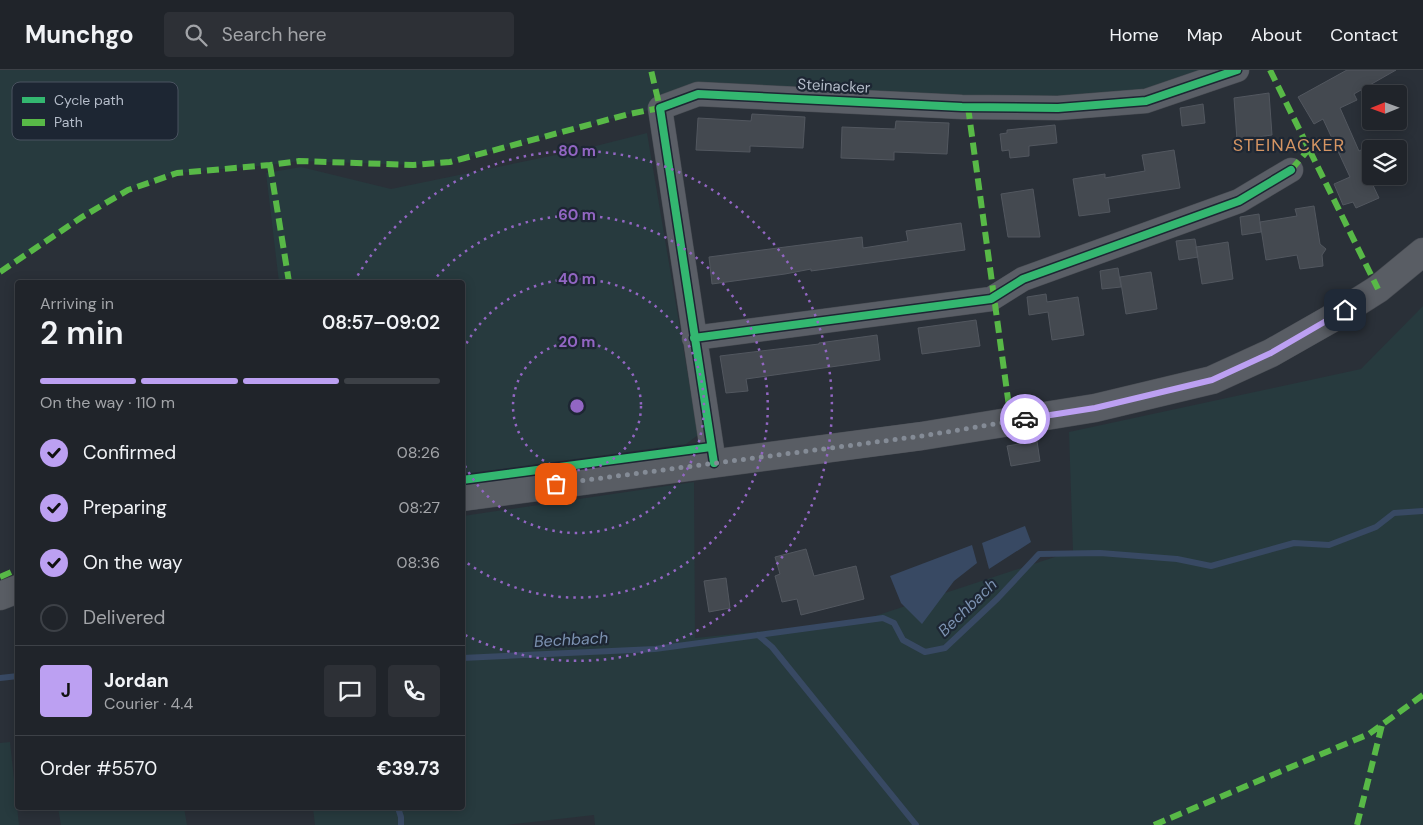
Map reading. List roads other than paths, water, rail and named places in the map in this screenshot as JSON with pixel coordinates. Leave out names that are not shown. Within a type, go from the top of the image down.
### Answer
[{"type":"main road","points":[[465,497],[922,436],[1095,408],[1212,380],[1271,353],[1329,320],[1378,289],[1423,252]]},
{"type":"main road","points":[[0,596],[15,589]]},
{"type":"street","name":"Steinacker","points":[[714,463],[660,108],[698,94],[962,106],[1058,108],[1146,101],[1237,70]]},
{"type":"street","points":[[694,338],[991,300],[1023,279],[1239,201],[1291,170]]},
{"type":"water","points":[[1025,526],[1031,542],[989,569],[982,543]]},
{"type":"water","points":[[972,545],[977,563],[954,581],[922,624],[901,603],[890,576]]},
{"type":"waterway","name":"Bechbach","points":[[465,658],[655,649],[883,618],[894,623],[903,640],[925,652],[945,648],[998,598],[1039,554],[1100,553],[1177,559],[1211,566],[1294,543],[1329,545],[1376,527],[1394,513],[1423,511]]},
{"type":"waterway","points":[[758,635],[772,647],[916,825]]},
{"type":"waterway","name":"Bechbach","points":[[0,678],[15,676]]},
{"type":"waterway","points":[[399,810],[401,825]]},
{"type":"district","name":"STEINACKER","points":[[1289,145]]}]
